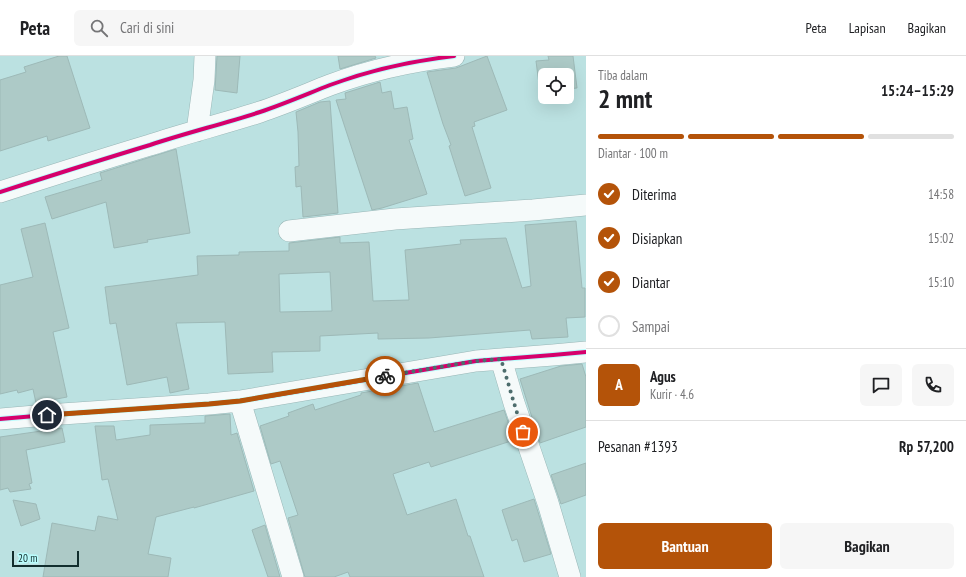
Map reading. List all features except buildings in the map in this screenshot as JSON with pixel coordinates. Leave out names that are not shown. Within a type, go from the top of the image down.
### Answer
[{"type":"street","points":[[197,131],[204,80],[205,56]]},
{"type":"street","points":[[0,192],[261,111],[330,85],[382,69],[454,56]]},
{"type":"street","points":[[289,231],[395,219],[586,205]]},
{"type":"street","points":[[0,419],[240,401],[461,364],[586,352]]},
{"type":"street","points":[[501,359],[514,403],[548,503],[570,577]]},
{"type":"street","points":[[240,401],[293,577]]},
{"type":"cycle path","points":[[0,192],[260,112],[360,75],[407,63],[454,56]]},
{"type":"cycle path","points":[[0,419],[240,401],[476,361],[586,352]]},
{"type":"way so far","points":[[385,376],[476,361],[501,359],[523,432]]},
{"type":"route","points":[[47,415],[240,401],[385,376]]}]
